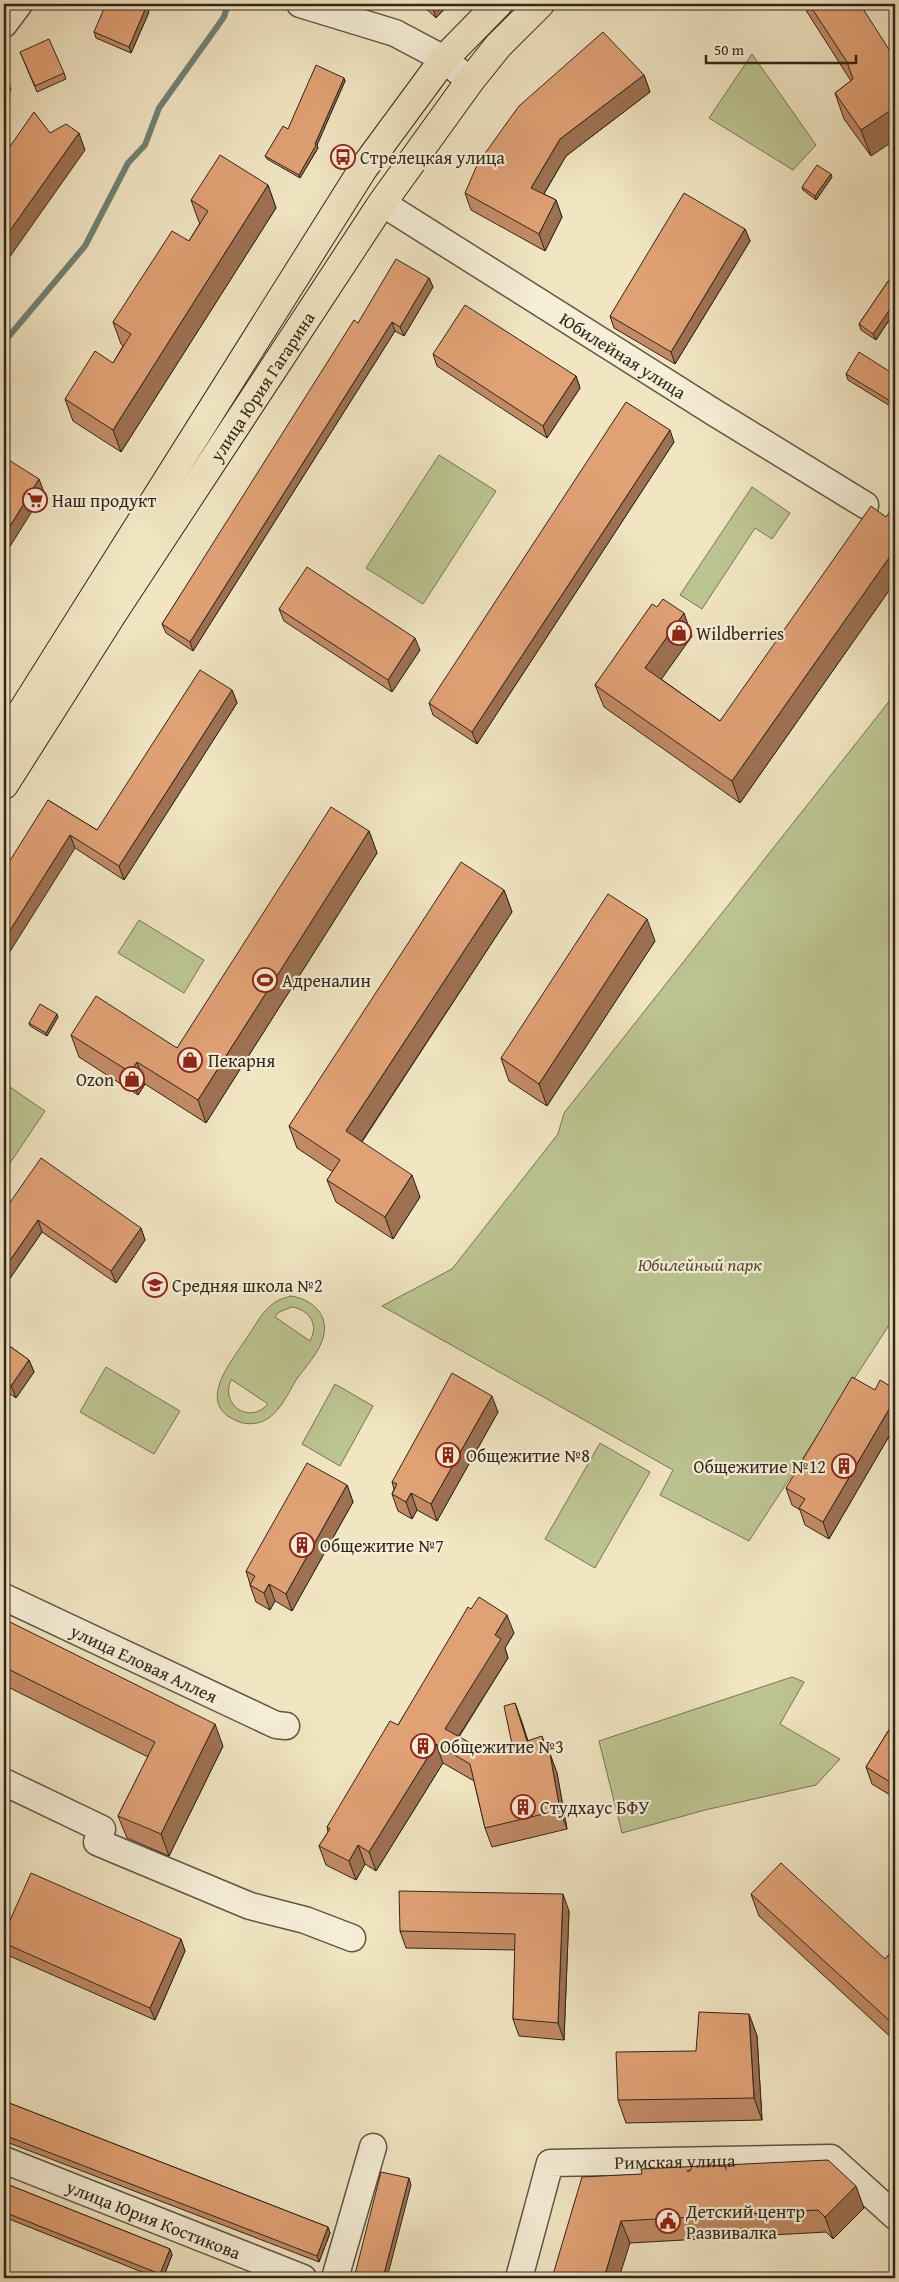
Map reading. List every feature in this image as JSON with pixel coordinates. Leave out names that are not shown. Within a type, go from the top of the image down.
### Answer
[{"type":"main road","name":"улица Юрия Гагарина","points":[[4,740],[363,169],[444,59],[498,4]]},
{"type":"main road","name":"улица Юрия Гагарина","points":[[4,785],[108,621],[382,203],[470,81],[498,46],[540,4]]},
{"type":"street","points":[[4,24],[20,4]]},
{"type":"street","points":[[300,4],[395,33],[444,59],[470,81]]},
{"type":"street","name":"Юбилейная улица","points":[[382,203],[715,413],[865,505]]},
{"type":"street","name":"улица Еловая Аллея","points":[[4,1597],[276,1725],[286,1726]]},
{"type":"street","points":[[4,1782],[102,1830],[97,1842],[250,1906],[305,1920],[352,1938]]},
{"type":"street","points":[[335,2278],[373,2147]]},
{"type":"street","name":"Римская улица","points":[[518,2278],[550,2163],[831,2158],[895,2216]]},
{"type":"street","name":"улица Юрия Костикова","points":[[4,2160],[303,2278]]},
{"type":"green space","points":[[752,54],[816,145],[793,170],[709,118]]},
{"type":"green space","points":[[439,455],[496,491],[423,604],[366,568]]},
{"type":"green space","points":[[752,487],[790,513],[772,539],[755,528],[702,609],[680,595]]},
{"type":"green space","name":"Юбилейный парк","points":[[895,694],[895,1316],[749,1541],[660,1495],[673,1470],[382,1306],[452,1269],[558,1134],[564,1113]]},
{"type":"green space","points":[[139,920],[204,960],[184,993],[118,953]]},
{"type":"green space","points":[[4,1083],[45,1111],[6,1169],[4,1167]]},
{"type":"green space","points":[[291,1296],[306,1301],[318,1310],[324,1322],[321,1344],[274,1414],[259,1423],[250,1424],[237,1421],[225,1414],[219,1404],[217,1394],[220,1382],[232,1359],[262,1315],[276,1302]],"holes":[[[292,1307],[304,1311],[311,1319],[314,1329],[310,1341],[275,1317],[279,1312]],[[232,1380],[268,1404],[261,1410],[253,1413],[238,1409],[229,1397]]]},
{"type":"green space","points":[[106,1367],[180,1411],[154,1454],[80,1412]]},
{"type":"green space","points":[[335,1384],[373,1406],[340,1466],[302,1444]]},
{"type":"green space","points":[[600,1443],[650,1472],[595,1568],[545,1539]]},
{"type":"green space","points":[[792,1677],[804,1682],[780,1724],[840,1759],[816,1785],[705,1810],[622,1833],[599,1741]]},
{"type":"building","points":[[106,4],[147,5],[129,47],[94,32]]},
{"type":"building","points":[[427,4],[437,4],[433,9]]},
{"type":"building","points":[[809,4],[860,4],[895,59],[894,108],[861,130],[835,93],[853,79],[847,62]]},
{"type":"building","points":[[603,32],[644,75],[560,139],[531,188],[556,200],[539,234],[465,193],[478,163],[519,106]]},
{"type":"building","points":[[49,39],[64,73],[35,86],[20,52]]},
{"type":"building","points":[[316,65],[344,78],[316,145],[299,175],[265,156],[283,126],[288,129]]},
{"type":"building","points":[[4,77],[9,83],[4,87]]},
{"type":"building","points":[[34,112],[50,133],[66,124],[79,133],[4,239],[4,155]]},
{"type":"building","points":[[220,155],[268,185],[113,430],[65,399],[95,351],[113,363],[131,334],[113,322],[172,231],[189,241],[208,211],[191,200]]},
{"type":"building","points":[[817,165],[831,174],[815,196],[802,187]]},
{"type":"building","points":[[684,193],[745,229],[671,352],[610,316]]},
{"type":"building","points":[[396,259],[429,278],[400,327],[392,322],[190,642],[162,624],[354,320],[358,323]]},
{"type":"building","points":[[895,271],[895,302],[873,334],[859,324]]},
{"type":"building","points":[[465,305],[576,376],[543,426],[433,354]]},
{"type":"building","points":[[859,352],[895,375],[895,404],[846,374]]},
{"type":"building","points":[[626,402],[670,430],[472,732],[429,703]]},
{"type":"building","points":[[4,457],[39,479],[4,536]]},
{"type":"building","points":[[871,506],[886,517],[895,507],[895,558],[891,555],[732,781],[595,685],[652,604],[657,607],[663,599],[684,613],[645,668],[720,721]]},
{"type":"building","points":[[307,567],[415,638],[388,680],[279,609]]},
{"type":"building","points":[[200,670],[232,690],[119,866],[70,835],[4,940],[4,870],[48,800],[97,830]]},
{"type":"building","points":[[331,807],[369,831],[198,1100],[137,1062],[130,1072],[71,1035],[96,996],[177,1048]]},
{"type":"building","points":[[461,862],[504,890],[346,1131],[412,1175],[385,1217],[327,1180],[340,1160],[289,1126]]},
{"type":"building","points":[[608,894],[647,919],[539,1084],[501,1058]]},
{"type":"building","points":[[40,1004],[57,1014],[46,1033],[29,1023]]},
{"type":"building","points":[[41,1158],[141,1228],[111,1271],[38,1220],[4,1269],[4,1211]]},
{"type":"building","points":[[895,1321],[895,1334],[890,1331]]},
{"type":"building","points":[[4,1342],[29,1360],[11,1386],[4,1381]]},
{"type":"building","name":"Общежитие №8","points":[[452,1373],[492,1396],[431,1504],[411,1493],[406,1502],[392,1494],[397,1484],[392,1482]]},
{"type":"building","name":"Общежитие №12","points":[[852,1377],[875,1390],[880,1380],[895,1389],[895,1399],[823,1522],[799,1508],[805,1499],[786,1488]]},
{"type":"building","name":"Общежитие №7","points":[[307,1463],[347,1485],[286,1594],[269,1584],[264,1593],[250,1585],[255,1576],[246,1571]]},
{"type":"building","name":"Общежитие №3","points":[[479,1597],[507,1615],[495,1635],[501,1639],[445,1729],[485,1751],[512,1744],[504,1706],[515,1703],[527,1741],[542,1736],[546,1755],[550,1754],[560,1810],[485,1828],[470,1764],[436,1744],[369,1852],[358,1845],[349,1861],[319,1846],[330,1829],[327,1827],[390,1721],[398,1725],[468,1607],[471,1609]]},
{"type":"building","points":[[4,1619],[215,1724],[161,1834],[118,1816],[155,1742],[4,1667]]},
{"type":"building","points":[[895,1720],[895,1773],[890,1782],[866,1767]]},
{"type":"building","points":[[781,1863],[885,1959],[895,1948],[895,2019],[892,2023],[751,1894]]},
{"type":"building","points":[[31,1873],[181,1939],[150,2008],[4,1943],[4,1934]]},
{"type":"building","points":[[399,1891],[563,1894],[558,2023],[513,2019],[515,1934],[400,1931]]},
{"type":"building","points":[[699,2012],[749,2014],[754,2098],[618,2100],[616,2052],[696,2051]]},
{"type":"building","points":[[4,2101],[328,2227],[317,2256],[4,2135]]},
{"type":"building","points":[[828,2160],[856,2186],[825,2217],[818,2210],[621,2221],[604,2278],[552,2278],[582,2177],[642,2174],[641,2169]]},
{"type":"building","points":[[381,2172],[409,2178],[383,2278],[354,2278]]},
{"type":"building","points":[[4,2183],[170,2249],[160,2274],[4,2212]]},
{"type":"building","points":[[4,2273],[18,2278],[4,2278]]},
{"type":"waterway","points":[[4,342],[85,246],[128,163],[145,145],[159,108],[224,17],[228,4]]},
{"type":"place","name":"Стрелецкая улица","points":[[343,157]]},
{"type":"place","name":"Наш продукт","points":[[35,500]]},
{"type":"place","name":"Wildberries","points":[[679,633]]},
{"type":"place","name":"Адреналин","points":[[265,980]]},
{"type":"place","name":"Пекарня","points":[[190,1060]]},
{"type":"place","name":"Ozon","points":[[132,1079]]},
{"type":"place","name":"Средняя школа №2","points":[[155,1285]]},
{"type":"place","name":"Общежитие №8","points":[[448,1455]]},
{"type":"place","name":"Общежитие №12","points":[[844,1466]]},
{"type":"place","name":"Общежитие №7","points":[[302,1545]]},
{"type":"place","name":"Общежитие №3","points":[[423,1746]]},
{"type":"place","name":"Студхаус БФУ","points":[[523,1807]]},
{"type":"place","name":"Детский центр Развивалка","points":[[668,2221]]}]
